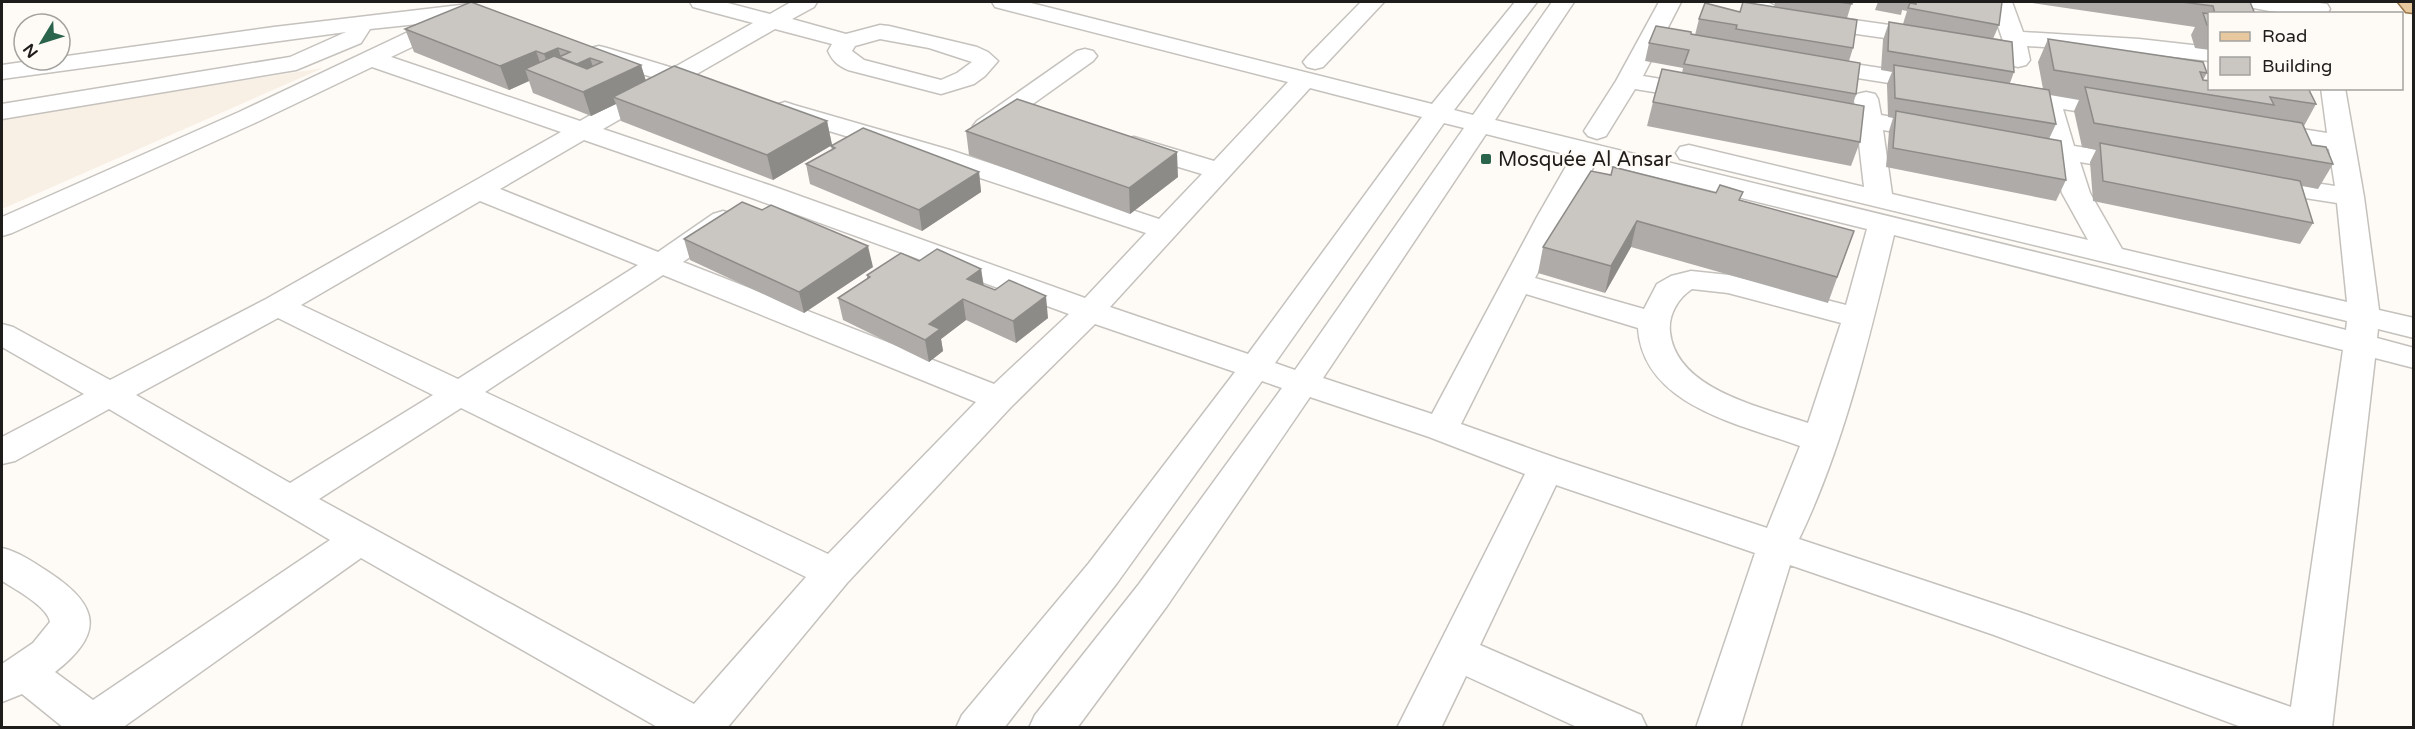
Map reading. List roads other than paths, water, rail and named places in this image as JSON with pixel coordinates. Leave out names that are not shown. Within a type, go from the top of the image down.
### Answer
[{"type":"main road","points":[[2409,2],[2414,7]]},
{"type":"street","points":[[701,2],[846,41],[887,31],[983,57],[986,61],[970,76],[940,87],[891,75],[843,58],[840,51],[846,41]]},
{"type":"street","points":[[2,452],[277,306],[806,2]]},
{"type":"street","points":[[1003,2],[1310,71],[1881,211],[2111,255],[2363,331],[2414,358]]},
{"type":"street","points":[[1073,2],[1310,71]]},
{"type":"street","points":[[2,334],[110,394],[227,464],[699,728],[833,573],[999,399],[1090,311],[1373,2]]},
{"type":"street","points":[[978,728],[1103,573],[1255,368],[1445,104],[1526,2]]},
{"type":"street","points":[[1051,728],[1153,595],[1303,383],[1563,2]]},
{"type":"street","points":[[1441,429],[1592,141],[1628,81],[1662,42],[1670,2]]},
{"type":"street","points":[[1756,2],[1763,10],[1779,16],[1861,28],[2015,44],[2127,45],[2208,54]]},
{"type":"street","points":[[1718,728],[1777,545],[1793,513],[1820,440],[1858,318],[1881,211],[1868,120],[1857,2]]},
{"type":"street","points":[[2257,2],[2319,8]]},
{"type":"street","points":[[1995,4],[2015,44],[2036,97],[2064,151],[2076,193],[2111,255]]},
{"type":"street","points":[[2,72],[274,34],[486,11]]},
{"type":"street","points":[[2,227],[372,59],[486,11]]},
{"type":"street","points":[[2,111],[296,63],[352,38],[363,25]]},
{"type":"street","points":[[578,46],[722,91]]},
{"type":"street","points":[[941,156],[1084,56]]},
{"type":"street","points":[[372,59],[762,192],[1090,311],[1777,545],[2297,728]]},
{"type":"street","points":[[1797,63],[2148,114]]},
{"type":"street","points":[[970,76],[1032,93]]},
{"type":"street","points":[[1628,81],[1725,97]]},
{"type":"street","points":[[2310,728],[2363,331],[2350,197],[2333,90]]},
{"type":"street","points":[[767,105],[941,156],[1164,230]]},
{"type":"street","points":[[1791,108],[1960,135]]},
{"type":"street","points":[[1011,109],[1044,118]]},
{"type":"street","points":[[2239,128],[2342,143]]},
{"type":"street","points":[[1110,138],[1219,171]]},
{"type":"street","points":[[1995,140],[2166,168]]},
{"type":"street","points":[[2235,179],[2350,197]]},
{"type":"street","points":[[479,191],[999,399]]},
{"type":"street","points":[[292,499],[660,265],[762,192]]},
{"type":"street","points":[[1881,211],[2105,278],[2363,331],[2414,328]]},
{"type":"street","points":[[1820,440],[1719,404],[1684,385],[1662,360],[1655,344],[1653,322],[1668,291],[1682,282],[1691,280],[1729,285],[1858,318]]},
{"type":"street","points":[[1517,282],[1653,322]]},
{"type":"street","points":[[277,306],[833,573]]},
{"type":"street","points":[[1419,728],[1546,468]]},
{"type":"street","points":[[2,562],[53,596],[69,612],[71,623],[70,632],[63,640],[13,678],[90,726],[361,539]]},
{"type":"street","points":[[1455,652],[1625,728]]},
{"type":"place","name":"Mosquée Al Ansar","points":[[1486,159]]}]
